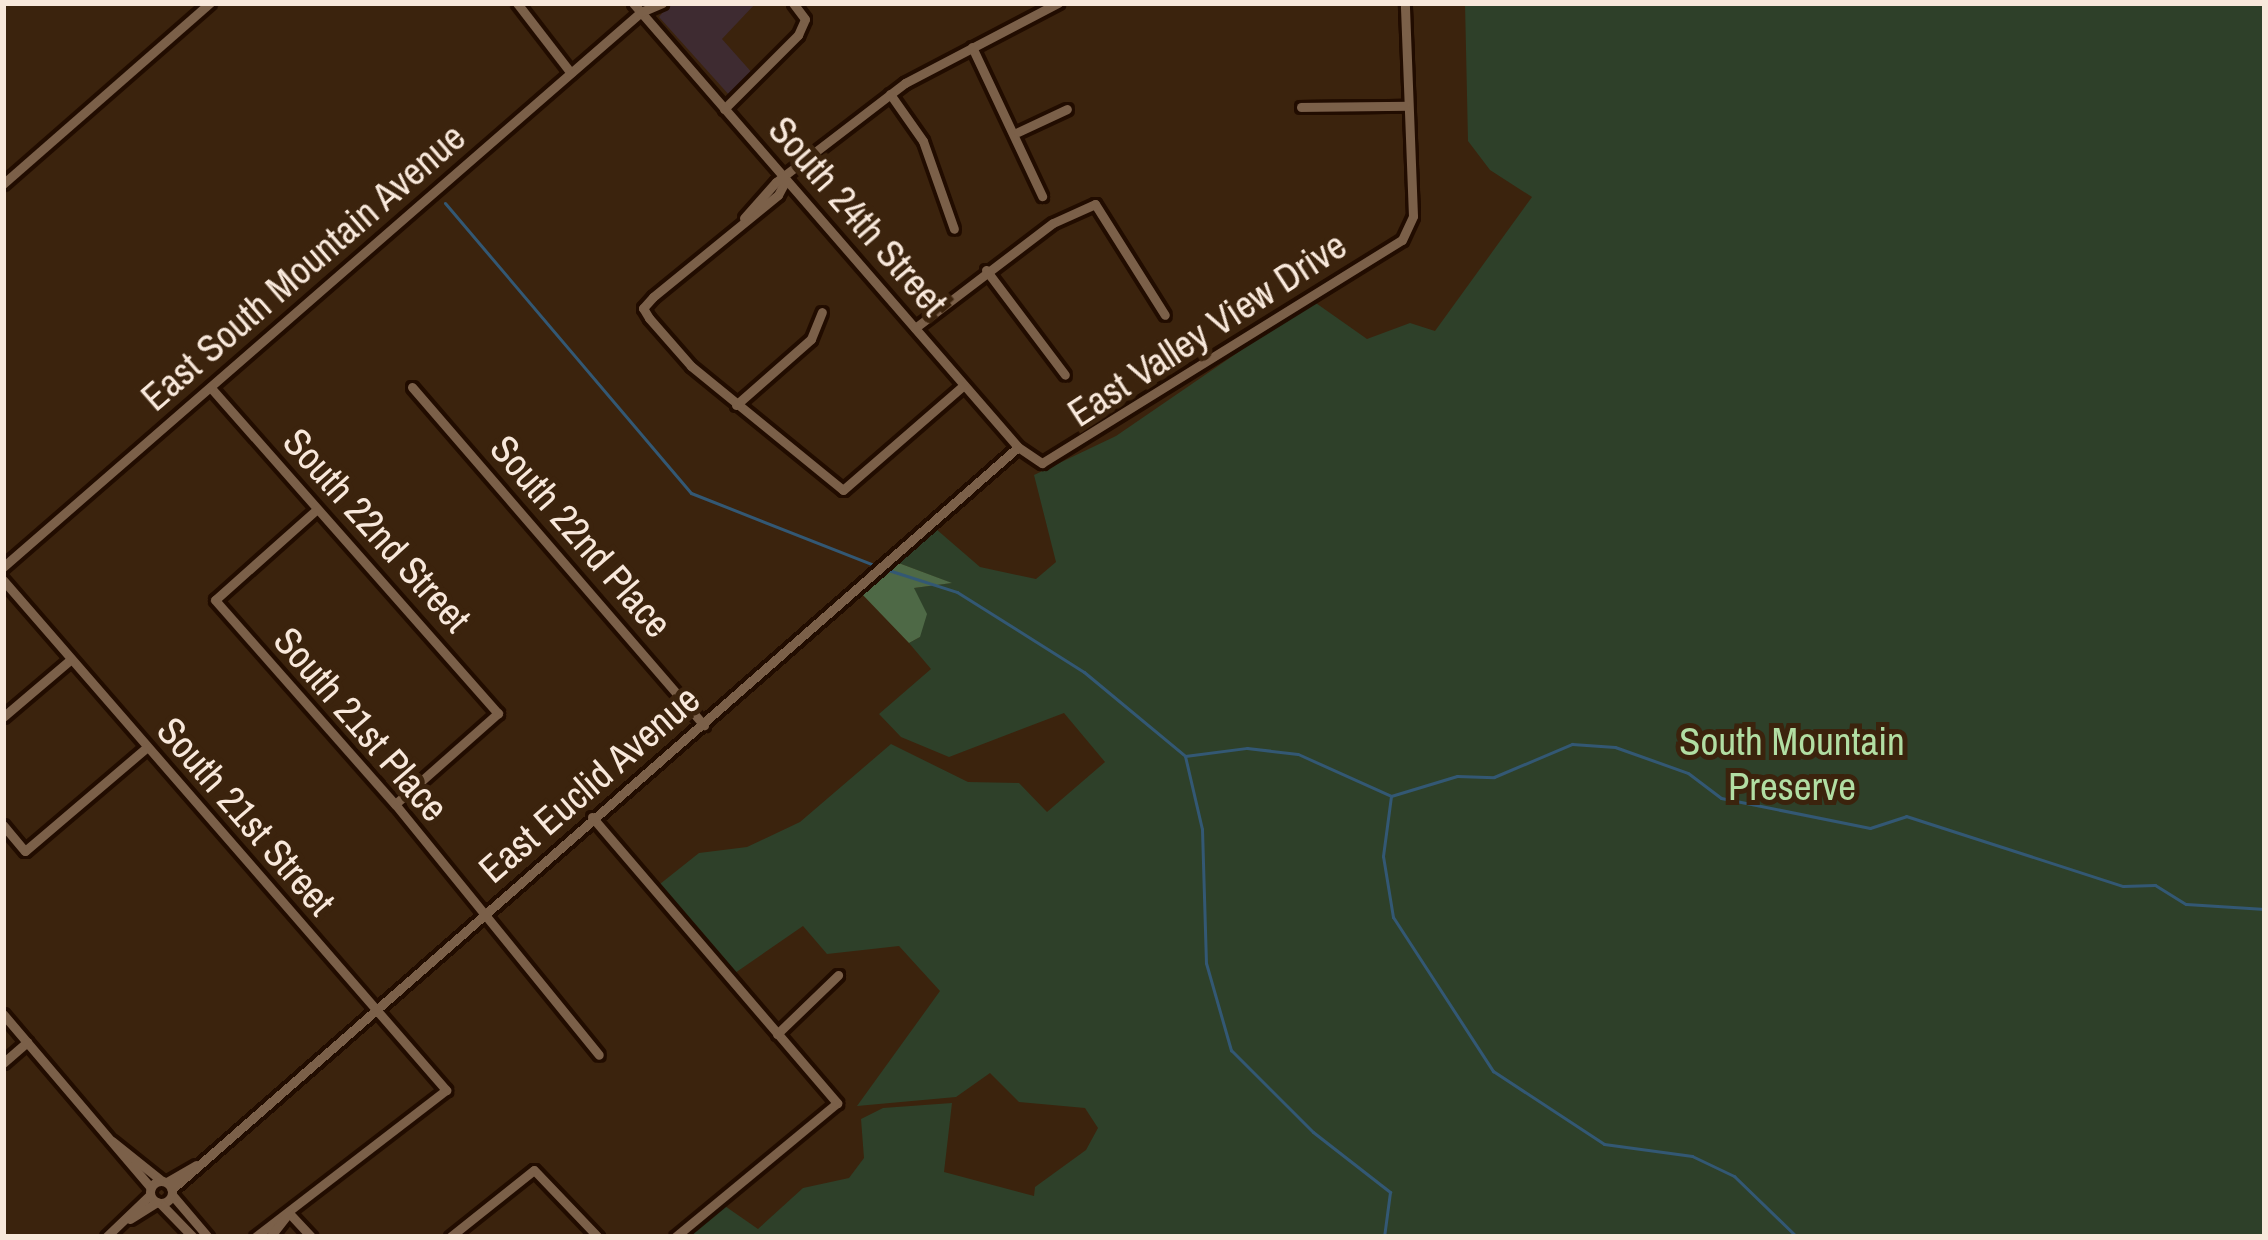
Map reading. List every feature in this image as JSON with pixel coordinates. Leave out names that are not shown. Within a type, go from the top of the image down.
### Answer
[{"type":"street","points":[[3,184],[210,3]]},
{"type":"street","points":[[517,3],[571,73]]},
{"type":"street","name":"East South Mountain Avenue","points":[[3,567],[571,73],[639,6],[662,3]]},
{"type":"street","points":[[724,109],[805,19],[793,3]]},
{"type":"street","points":[[964,385],[843,490],[736,405],[643,308],[890,94],[1058,3]]},
{"type":"street","points":[[1301,107],[1405,106],[1405,3]]},
{"type":"street","name":"South 24th Street","points":[[639,6],[1018,447],[1042,463]]},
{"type":"street","points":[[972,47],[1018,132],[1042,196]]},
{"type":"street","points":[[890,94],[923,141],[954,229]]},
{"type":"street","name":"East Valley View Drive","points":[[1042,463],[1402,240],[1413,216],[1405,106]]},
{"type":"street","points":[[1018,132],[1067,109]]},
{"type":"street","points":[[915,328],[986,270],[1095,204],[1165,315]]},
{"type":"street","points":[[986,270],[1065,375]]},
{"type":"street","points":[[736,405],[811,339],[822,311]]},
{"type":"street","name":"South 22nd Place","points":[[412,387],[704,724]]},
{"type":"street","name":"South 22nd Street","points":[[211,388],[498,712],[395,804]]},
{"type":"street","name":"East Euclid Avenue","points":[[168,1186],[376,1010],[1018,447]]},
{"type":"street","name":"South 21st Place","points":[[316,510],[214,600],[395,804],[599,1054]]},
{"type":"street","name":"South 21st Street","points":[[3,580],[446,1090],[289,1213]]},
{"type":"street","points":[[3,717],[70,660]]},
{"type":"street","points":[[3,825],[25,851],[147,747]]},
{"type":"street","points":[[592,817],[836,1103],[675,1237]]},
{"type":"street","points":[[777,1034],[838,975]]},
{"type":"street","points":[[3,1014],[154,1197],[193,1237]]},
{"type":"street","points":[[3,1063],[27,1042]]},
{"type":"street","points":[[112,1141],[168,1186],[208,1237]]},
{"type":"street","points":[[450,1237],[534,1170],[598,1237]]},
{"type":"street","points":[[106,1237],[168,1186]]},
{"type":"street","points":[[154,1197],[168,1186]]},
{"type":"street","points":[[255,1237],[289,1213]]},
{"type":"street","points":[[270,1237],[289,1213]]},
{"type":"street","points":[[289,1213],[311,1237]]},
{"type":"shaded area","points":[[670,3],[756,3],[722,39],[754,75],[730,96],[659,17]]},
{"type":"green space","name":"South Mountain Preserve","points":[[1465,3],[2265,3],[2265,1237],[686,1237],[722,1204],[758,1229],[803,1188],[849,1178],[864,1158],[861,1119],[883,1108],[952,1103],[944,1172],[1034,1196],[1035,1187],[1086,1150],[1098,1128],[1085,1108],[1019,1102],[990,1073],[956,1097],[857,1106],[940,991],[899,946],[827,954],[803,926],[735,973],[660,884],[699,853],[747,847],[800,822],[891,744],[968,782],[1019,783],[1047,812],[1105,762],[1064,713],[949,757],[901,737],[879,714],[931,669],[909,643],[920,637],[914,588],[951,583],[896,562],[936,529],[980,567],[1036,579],[1056,562],[1034,475],[1116,436],[1313,301],[1367,339],[1410,323],[1435,331],[1532,197],[1490,170],[1468,141]]},
{"type":"green space","points":[[896,562],[952,583],[914,588],[927,614],[920,637],[909,643],[860,592]]},
{"type":"waterway","points":[[445,203],[691,493],[876,566]]},
{"type":"waterway","points":[[885,569],[957,592],[1084,672],[1185,756],[1202,829],[1206,963],[1231,1050],[1313,1132],[1390,1192],[1384,1237]]},
{"type":"waterway","points":[[1391,796],[1457,776],[1494,777],[1572,744],[1615,747],[1688,773],[1721,798],[1870,828],[1906,816],[2123,886],[2155,885],[2186,904],[2265,909]]},
{"type":"waterway","points":[[1185,756],[1247,748],[1298,754],[1391,796],[1383,856],[1393,917],[1493,1071],[1604,1144],[1692,1156],[1734,1176],[1797,1237]]}]
